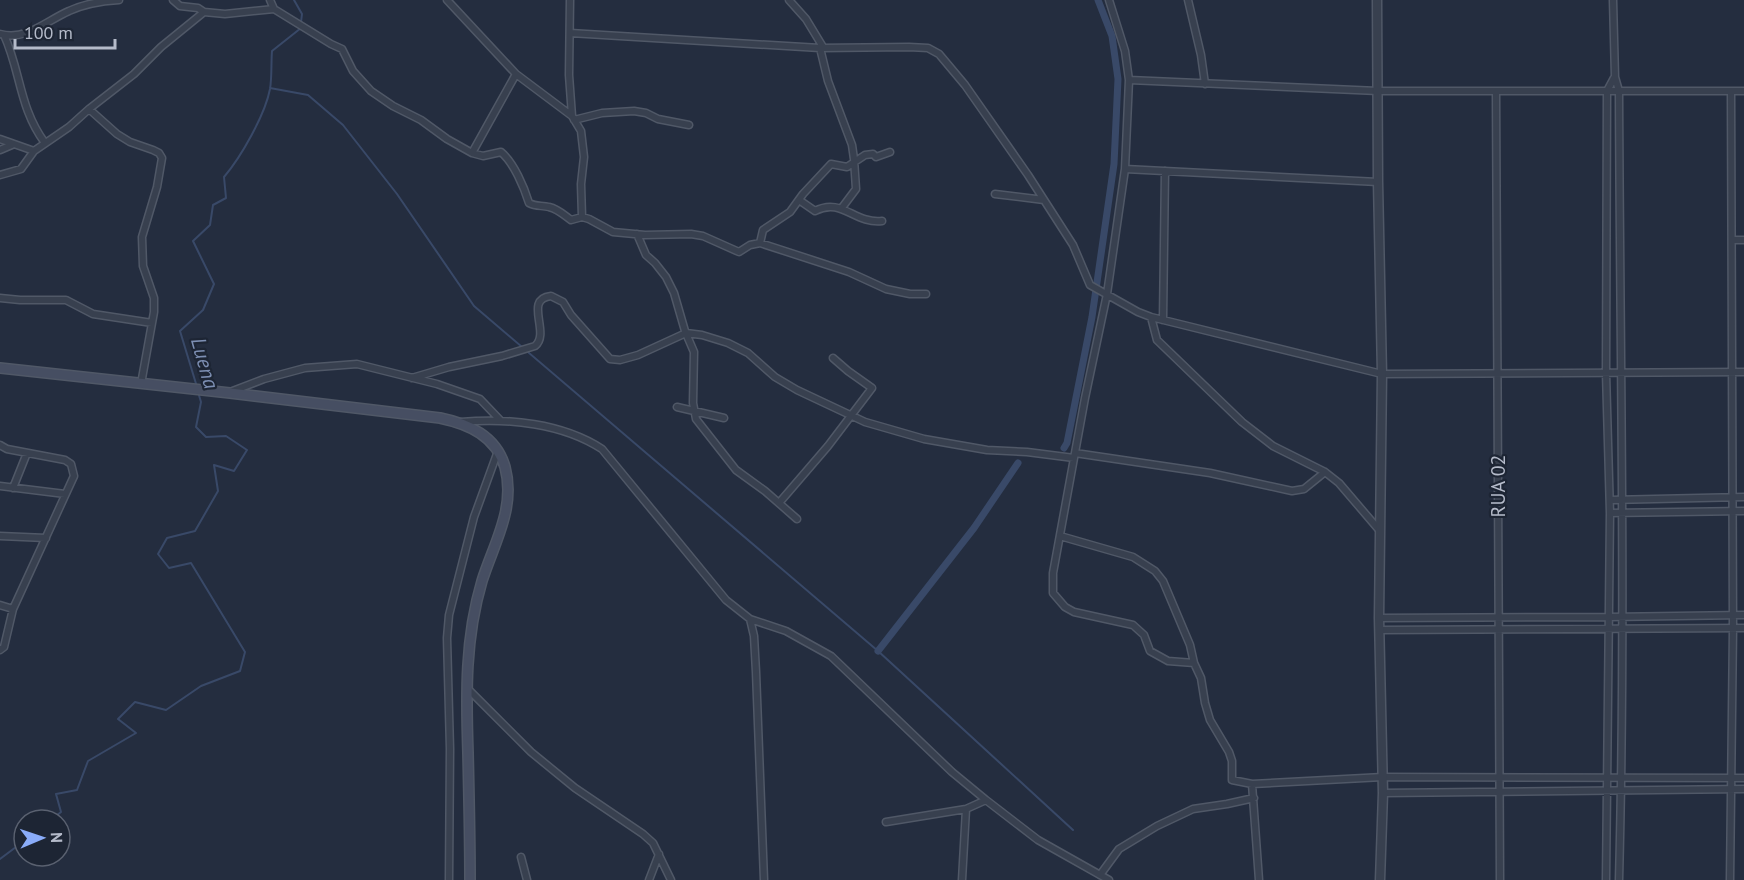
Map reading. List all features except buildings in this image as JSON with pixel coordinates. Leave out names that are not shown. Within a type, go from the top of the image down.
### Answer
[{"type":"main road","points":[[0,368],[226,392],[460,422],[485,435],[505,466],[507,510],[472,620],[466,688],[470,880]]},
{"type":"street","points":[[45,143],[28,115],[12,54],[2,34],[22,34],[39,28],[69,11],[106,1],[119,0]]},
{"type":"street","points":[[173,0],[180,6],[225,14],[274,9],[296,21],[342,49],[353,71],[371,91],[472,153],[483,156],[501,152],[506,155],[522,183],[529,203],[556,209],[571,220],[582,217],[613,232],[703,236],[740,252],[750,245],[760,243],[849,272],[886,289],[901,293],[927,294]]},
{"type":"street","points":[[270,0],[274,9]]},
{"type":"street","points":[[447,0],[516,74],[573,118],[581,131],[584,157],[581,184],[582,217]]},
{"type":"street","points":[[570,0],[569,75],[573,118]]},
{"type":"street","points":[[789,0],[806,19],[821,47],[828,81],[852,146],[856,189],[841,209]]},
{"type":"street","points":[[1108,0],[1125,51],[1129,80],[1125,169],[1106,294],[1060,536],[1052,584],[1053,593],[1057,600],[1074,612],[1133,625],[1144,635],[1150,651],[1168,662],[1194,663]]},
{"type":"street","points":[[1188,0],[1201,55],[1205,84]]},
{"type":"street","points":[[1377,0],[1382,374],[1379,630],[1383,794],[1380,880]]},
{"type":"street","points":[[1614,0],[1615,77],[1619,91],[1622,500],[1619,880]]},
{"type":"street","points":[[0,175],[21,169],[33,151],[58,136],[134,74],[161,47],[204,12]]},
{"type":"street","points":[[570,33],[821,47],[928,48],[939,54],[965,85],[1044,200],[1073,245],[1090,285],[1151,317],[1382,374],[1744,372]]},
{"type":"street","points":[[472,153],[516,74]]},
{"type":"street","points":[[1606,880],[1610,513],[1606,373],[1607,91],[1615,77]]},
{"type":"street","points":[[1129,80],[1378,91],[1744,91]]},
{"type":"street","points":[[1730,880],[1733,628],[1731,91]]},
{"type":"street","name":"RUA 02","points":[[1496,92],[1500,880]]},
{"type":"street","points":[[89,109],[117,134],[130,142],[159,153],[162,158],[157,187],[142,237],[141,251],[145,274],[154,298],[141,384]]},
{"type":"street","points":[[573,118],[634,111],[658,119],[689,125]]},
{"type":"street","points":[[0,139],[33,151]]},
{"type":"street","points":[[0,150],[14,144]]},
{"type":"street","points":[[760,243],[763,230],[790,212],[831,164],[840,167],[854,164],[865,155],[873,154],[876,157],[890,152]]},
{"type":"street","points":[[1125,169],[1378,182]]},
{"type":"street","points":[[1162,320],[1165,171]]},
{"type":"street","points":[[995,194],[1044,200]]},
{"type":"street","points":[[799,200],[815,211],[824,206],[835,206],[869,223],[882,222]]},
{"type":"street","points":[[637,234],[646,255],[655,262],[674,293],[694,352],[694,411],[701,427],[730,464],[797,519]]},
{"type":"street","points":[[1733,240],[1744,240]]},
{"type":"street","points":[[412,378],[535,346],[541,337],[537,306],[546,296],[551,296],[563,302],[571,315],[610,359],[620,360],[638,355],[686,333],[702,335],[748,353],[775,377],[850,417],[941,443],[987,450],[1075,456],[1222,475],[1292,491],[1304,489],[1325,472]]},
{"type":"street","points":[[0,298],[66,300],[100,315],[152,323]]},
{"type":"street","points":[[1151,317],[1157,340],[1242,422],[1273,446],[1325,472],[1339,483],[1380,531]]},
{"type":"street","points":[[778,503],[872,388],[833,358]]},
{"type":"street","points":[[226,392],[305,368],[357,364],[480,399],[500,420]]},
{"type":"street","points":[[677,407],[724,418]]},
{"type":"street","points":[[460,422],[500,420],[557,430],[585,438],[602,449],[726,600],[750,619],[786,631],[831,656],[952,772],[986,800],[1038,840],[1103,878],[1119,849],[1166,821],[1193,809],[1254,798]]},
{"type":"street","points":[[0,445],[7,449],[65,460],[71,464],[74,476],[13,609],[4,647],[0,650]]},
{"type":"street","points":[[449,880],[450,749],[447,638],[449,615],[474,517],[498,452]]},
{"type":"street","points":[[14,488],[27,453]]},
{"type":"street","points":[[0,486],[65,494]]},
{"type":"street","points":[[1610,500],[1744,497]]},
{"type":"street","points":[[1610,513],[1744,511]]},
{"type":"street","points":[[0,536],[46,538]]},
{"type":"street","points":[[1060,536],[1133,557],[1155,571],[1163,581],[1171,595],[1190,645],[1194,663],[1201,678],[1210,720],[1229,752],[1232,761],[1232,780],[1252,784],[1383,777],[1744,778]]},
{"type":"street","points":[[0,605],[13,609]]},
{"type":"street","points":[[1379,618],[1609,618],[1744,615]]},
{"type":"street","points":[[750,619],[754,636],[756,672],[764,880]]},
{"type":"street","points":[[1379,630],[1744,628]]},
{"type":"street","points":[[466,688],[474,693],[531,752],[575,788],[643,834],[659,854],[671,880]]},
{"type":"street","points":[[1252,784],[1259,880]]},
{"type":"street","points":[[1383,794],[1744,789]]},
{"type":"street","points":[[886,822],[966,809],[986,800]]},
{"type":"street","points":[[962,880],[966,809]]},
{"type":"street","points":[[649,880],[659,854]]},
{"type":"street","points":[[521,857],[527,880]]},
{"type":"waterway","name":"Luena","points":[[294,0],[302,14],[301,22]]},
{"type":"waterway","points":[[1064,448],[1067,443],[1092,317],[1114,164],[1118,79],[1112,36],[1098,0]]},
{"type":"waterway","name":"Luena","points":[[197,387],[180,331],[203,310],[214,284],[193,241],[210,225],[213,205],[226,198],[224,177],[245,147],[263,111],[270,89],[272,51],[301,28]]},
{"type":"waterway","points":[[270,88],[308,95],[343,125],[397,194],[474,306],[878,651],[1073,830]]},
{"type":"waterway","name":"Luena","points":[[60,808],[56,794],[77,790],[88,761],[136,733],[118,719],[135,702],[166,710],[201,686],[240,671],[245,652],[191,563],[169,568],[158,554],[167,538],[195,531],[218,491],[214,465],[234,471],[247,450],[226,436],[206,437],[196,427],[201,402],[198,392]]},
{"type":"waterway","points":[[878,651],[974,528],[1018,463]]},
{"type":"waterway","name":"Luena","points":[[0,859],[12,850]]}]
